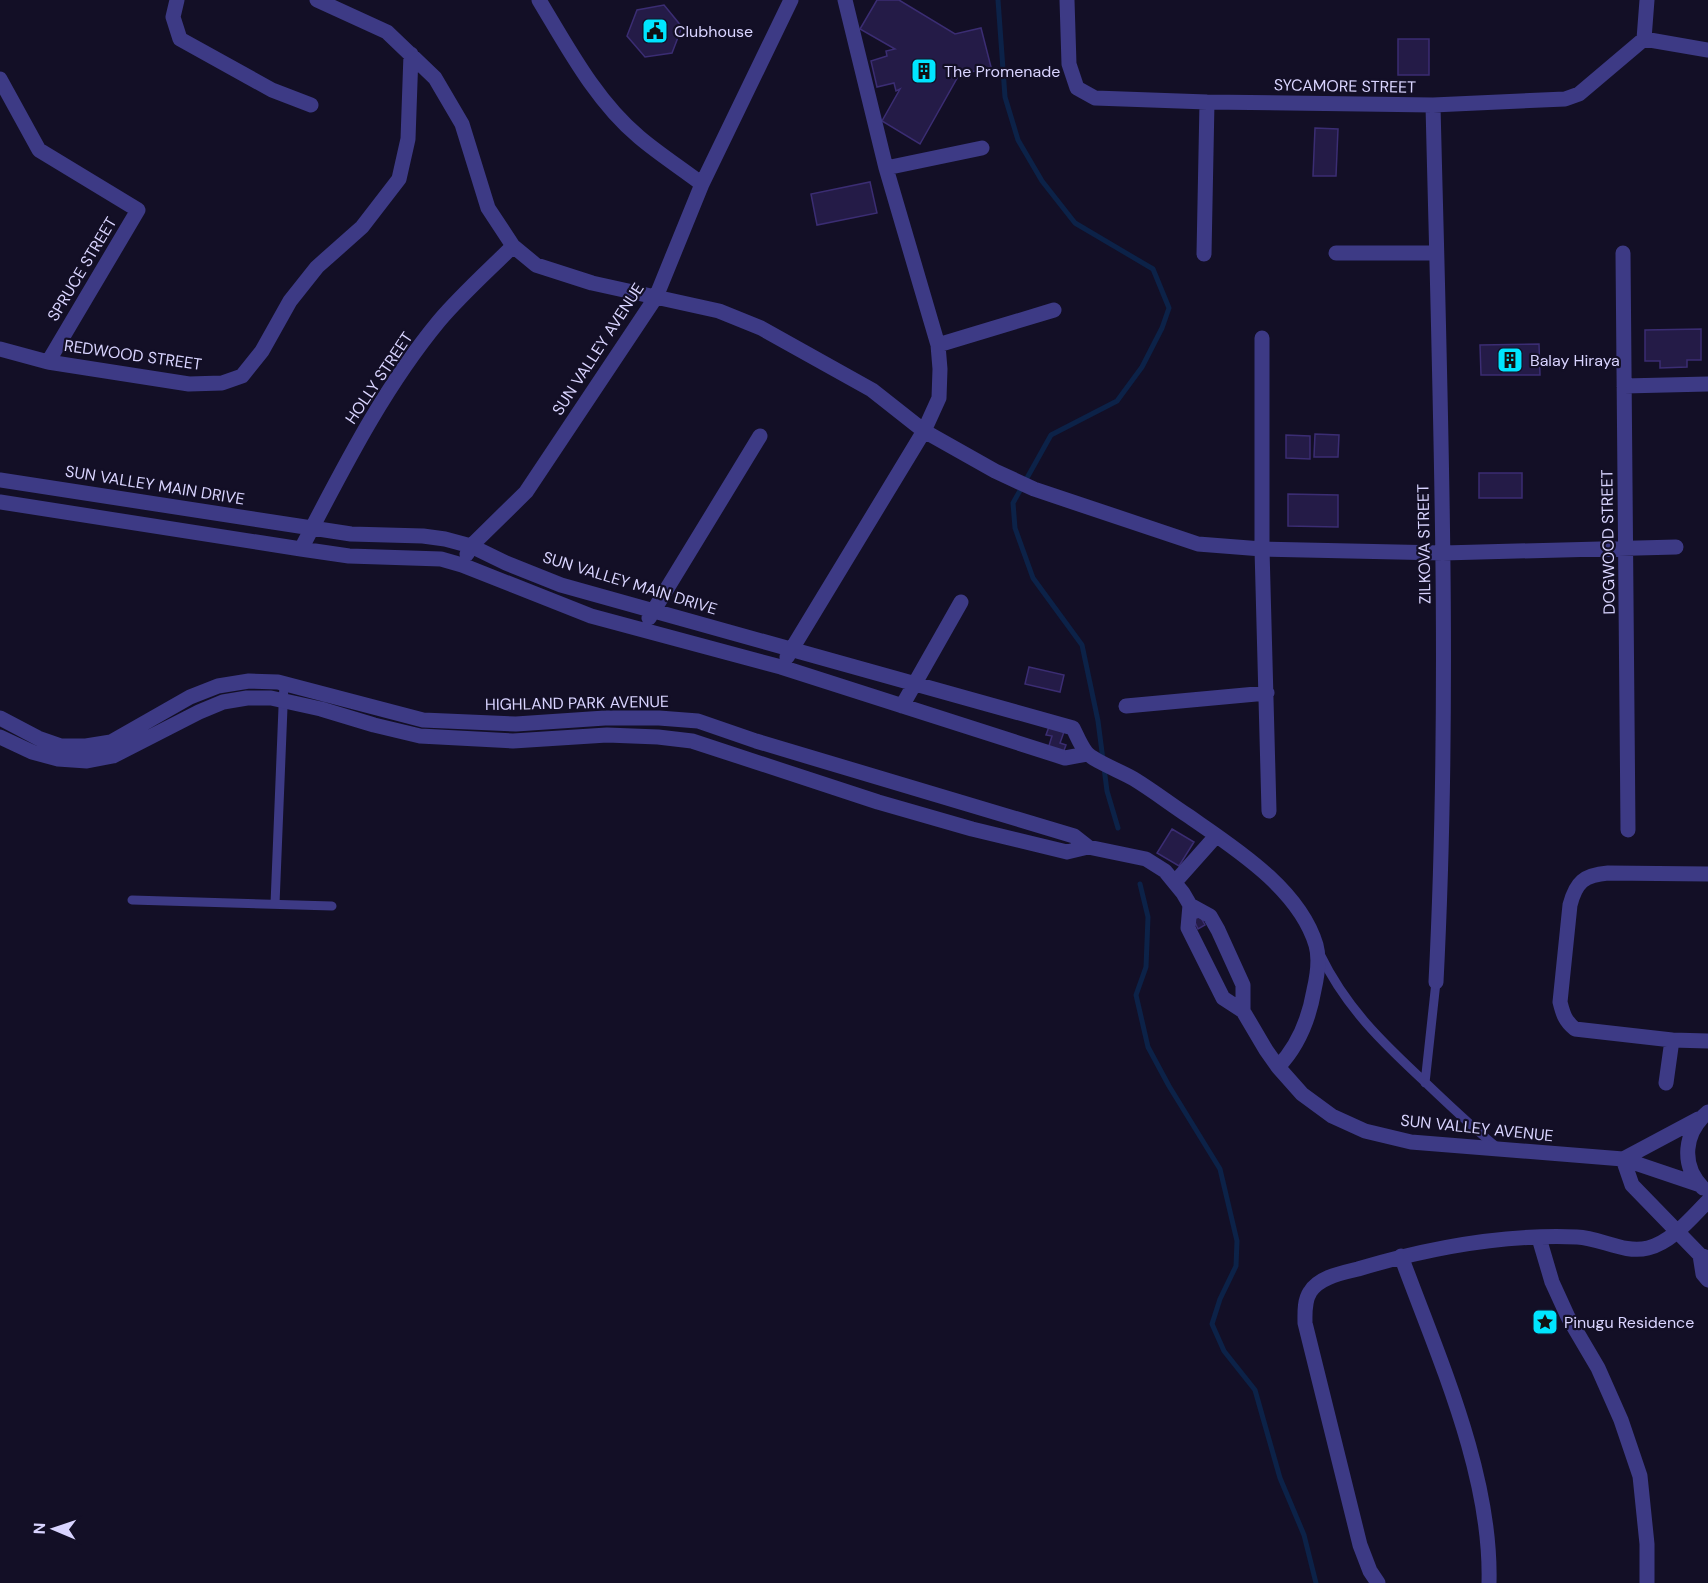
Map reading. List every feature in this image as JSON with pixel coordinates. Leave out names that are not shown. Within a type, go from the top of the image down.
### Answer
[{"type":"street","points":[[177,0],[172,17],[180,39],[272,90],[311,105]]},
{"type":"street","points":[[316,0],[387,32],[435,78],[462,124],[488,208],[513,246],[536,265],[562,275],[719,311],[760,328],[872,390],[924,430],[995,471],[1034,489],[1198,544],[1262,549],[1443,553],[1676,547]]},
{"type":"street","points":[[539,0],[574,58],[605,102],[638,137],[702,184]]},
{"type":"street","name":"SUN VALLEY AVENUE","points":[[462,565],[471,546],[526,492],[656,297],[702,184],[791,0]]},
{"type":"street","points":[[781,667],[924,430],[939,398],[938,345],[886,168],[845,0]]},
{"type":"street","name":"SYCAMORE STREET","points":[[1067,0],[1069,64],[1077,88],[1095,98],[1433,105],[1565,99],[1579,94],[1644,39]]},
{"type":"street","points":[[1647,0],[1644,39],[1708,50]]},
{"type":"street","name":"REDWOOD STREET","points":[[0,349],[48,362],[189,384],[222,383],[242,376],[262,351],[290,301],[317,267],[362,227],[399,178],[408,139],[411,54]]},
{"type":"street","name":"SPRUCE STREET","points":[[0,79],[39,150],[138,210],[48,362]]},
{"type":"street","points":[[1204,254],[1207,102]]},
{"type":"street","name":"ZILKOVA STREET","points":[[1433,105],[1443,553],[1443,799],[1436,982]]},
{"type":"street","points":[[886,168],[982,148]]},
{"type":"street","name":"HOLLY STREET","points":[[301,549],[345,465],[387,393],[438,322],[513,246]]},
{"type":"street","points":[[1336,253],[1436,253]]},
{"type":"street","name":"DOGWOOD STREET","points":[[1623,253],[1628,830]]},
{"type":"street","points":[[938,345],[1054,310]]},
{"type":"street","points":[[1262,338],[1262,549],[1269,811]]},
{"type":"street","points":[[1624,386],[1708,384]]},
{"type":"street","points":[[644,629],[652,611],[760,436]]},
{"type":"street","name":"SUN VALLEY MAIN DRIVE","points":[[0,480],[361,535],[423,536],[471,546],[561,585],[1073,728],[1091,756]]},
{"type":"street","points":[[0,502],[349,556],[441,560],[462,565],[591,616],[781,667],[1065,758],[1091,756],[1133,778],[1257,867],[1288,896],[1305,921],[1317,947],[1317,973],[1312,1006],[1291,1054],[1278,1067]]},
{"type":"street","points":[[902,706],[961,602]]},
{"type":"street","name":"HIGHLAND PARK AVENUE","points":[[0,737],[35,745],[86,746],[111,742],[190,697],[218,686],[249,681],[284,683],[423,720],[516,724],[659,717],[698,721],[756,741],[1074,836],[1088,847]]},
{"type":"street","points":[[1126,706],[1267,693]]},
{"type":"street","name":"HIGHLAND PARK AVENUE","points":[[0,718],[35,745],[58,759],[87,761],[114,756],[199,712],[223,702],[247,698],[282,700],[420,736],[513,741],[617,736],[692,741],[878,802],[972,829],[1066,852],[1088,847],[1146,859],[1165,871],[1190,905],[1210,916],[1243,985],[1243,1011],[1254,1032],[1278,1067]]},
{"type":"street","points":[[1175,882],[1216,836]]},
{"type":"street","points":[[1708,874],[1594,874],[1582,880],[1574,891],[1570,905],[1560,1002],[1562,1013],[1568,1023],[1575,1029],[1586,1032],[1708,1041]]},
{"type":"street","name":"HIGHLAND PARK AVENUE","points":[[1190,905],[1188,928],[1223,998],[1243,1011]]},
{"type":"street","points":[[1209,969],[1231,959]]},
{"type":"street","points":[[1666,1083],[1672,1040]]},
{"type":"street","name":"SUN VALLEY AVENUE","points":[[1278,1067],[1302,1094],[1332,1116],[1365,1131],[1411,1142],[1623,1159],[1704,1188]]},
{"type":"street","points":[[1705,1115],[1623,1159],[1632,1185],[1677,1232],[1704,1256],[1703,1274],[1708,1280]]},
{"type":"street","points":[[1704,1188],[1692,1173],[1687,1159],[1692,1130],[1705,1115]]},
{"type":"street","points":[[1378,1583],[1370,1571],[1360,1545],[1305,1323],[1306,1304],[1310,1292],[1333,1276],[1401,1256],[1478,1243],[1580,1237],[1634,1250],[1655,1246],[1677,1232],[1708,1201]]},
{"type":"street","points":[[1539,1238],[1552,1282],[1568,1317],[1598,1368],[1622,1420],[1640,1476],[1647,1544],[1647,1583]]},
{"type":"street","points":[[1401,1256],[1457,1410],[1473,1462],[1485,1512],[1490,1563],[1489,1583]]},
{"type":"lane","points":[[275,904],[284,683]]},
{"type":"lane","points":[[132,900],[332,906]]},
{"type":"lane","points":[[1317,947],[1347,1001],[1383,1042],[1470,1125],[1500,1150]]},
{"type":"lane","points":[[1425,1083],[1436,982]]},
{"type":"building","name":"The Promenade","points":[[877,0],[899,0],[955,34],[981,28],[991,67],[959,75],[920,144],[882,121],[900,89],[896,91],[894,83],[877,87],[871,61],[887,56],[886,51],[895,49],[860,29]]},
{"type":"building","name":"Clubhouse","points":[[664,5],[682,27],[672,53],[645,57],[627,36],[637,10]]},
{"type":"building","points":[[1398,39],[1429,39],[1429,75],[1398,75]]},
{"type":"building","points":[[1315,128],[1338,129],[1336,176],[1313,176]]},
{"type":"building","points":[[870,182],[877,213],[817,225],[811,194]]},
{"type":"building","points":[[1701,329],[1701,360],[1687,360],[1687,367],[1660,368],[1660,361],[1645,361],[1645,330]]},
{"type":"building","name":"Balay Hiraya","points":[[1539,344],[1540,375],[1481,375],[1480,345]]},
{"type":"building","points":[[1315,434],[1339,435],[1338,457],[1314,457]]},
{"type":"building","points":[[1286,435],[1310,436],[1310,459],[1286,458]]},
{"type":"building","points":[[1479,473],[1522,473],[1522,498],[1479,498]]},
{"type":"building","points":[[1288,494],[1338,495],[1338,527],[1288,526]]},
{"type":"building","points":[[1029,667],[1064,675],[1060,692],[1025,684]]},
{"type":"building","points":[[1050,724],[1065,729],[1060,743],[1066,745],[1063,753],[1048,749],[1052,736],[1046,735]]},
{"type":"building","points":[[1172,829],[1194,842],[1179,866],[1157,853]]},
{"type":"building","points":[[1200,916],[1205,925],[1198,929],[1194,920]]},
{"type":"waterway","points":[[998,0],[1005,97],[1018,140],[1042,181],[1075,223],[1153,269],[1169,308],[1162,328],[1142,367],[1117,401],[1051,435],[1013,503],[1015,528],[1033,578],[1082,645],[1098,721],[1107,791],[1118,828]]},
{"type":"waterway","points":[[1140,884],[1148,917],[1146,967],[1136,995],[1148,1047],[1220,1169],[1237,1241],[1236,1266],[1220,1299],[1212,1324],[1224,1351],[1255,1390],[1280,1478],[1304,1535],[1316,1583]]},
{"type":"place","name":"Clubhouse","points":[[655,31]]},
{"type":"place","name":"The Promenade","points":[[924,71]]},
{"type":"place","name":"Balay Hiraya","points":[[1510,360]]},
{"type":"place","name":"Pinugu Residence","points":[[1545,1322]]}]
